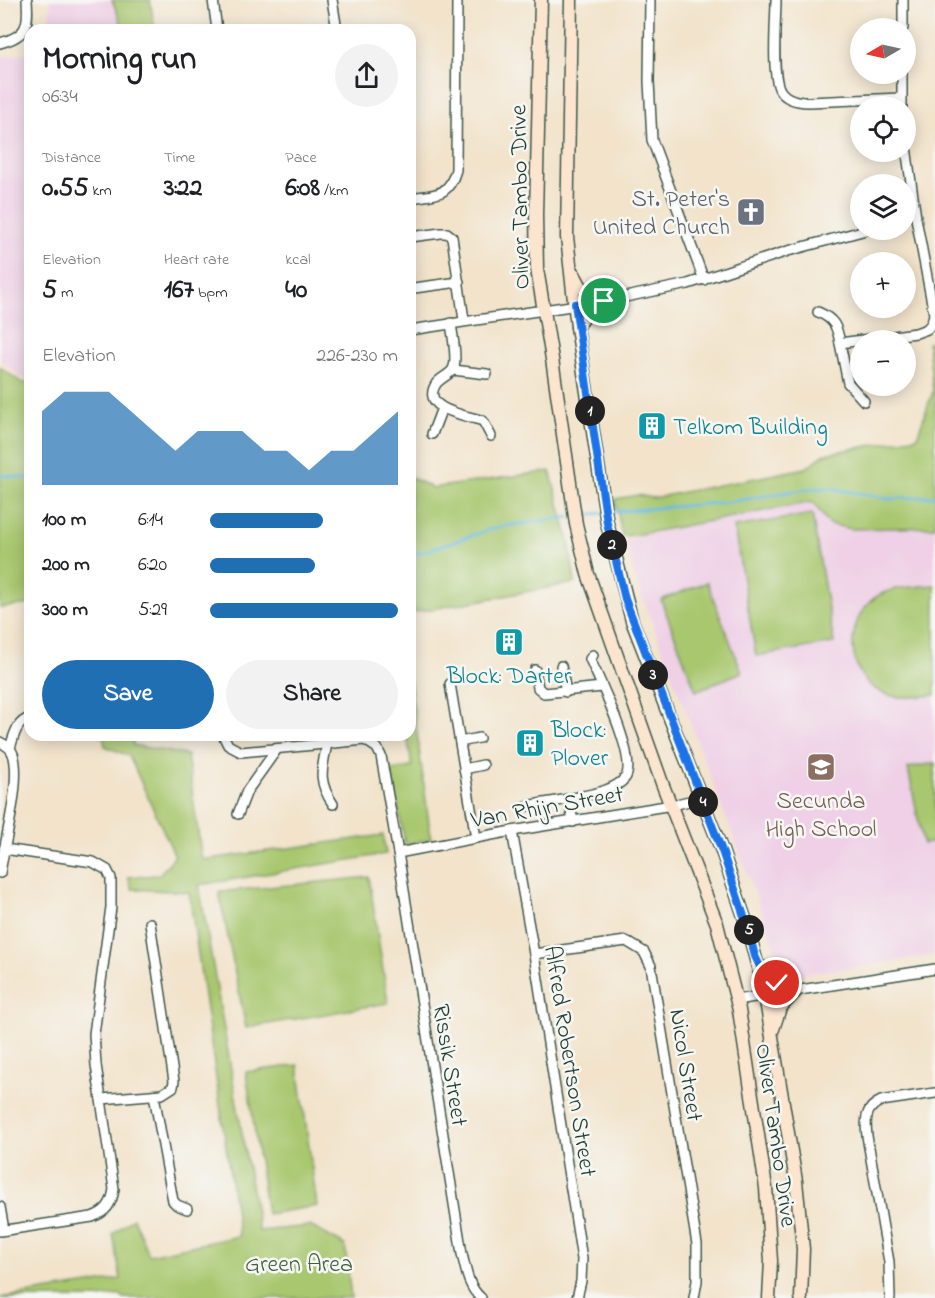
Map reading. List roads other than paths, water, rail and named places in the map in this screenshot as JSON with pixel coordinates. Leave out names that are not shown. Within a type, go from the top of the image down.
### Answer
[{"type":"street","points":[[27,0],[29,17],[27,24]]},
{"type":"street","points":[[213,0],[216,24]]},
{"type":"street","points":[[332,0],[336,24]]},
{"type":"street","points":[[416,197],[446,190],[452,184],[456,170],[457,0]]},
{"type":"street","name":"Oliver Tambo Drive","points":[[541,0],[536,215],[537,269],[573,508],[588,574],[663,783],[717,924],[736,1000],[766,1188],[771,1261],[769,1298]]},
{"type":"street","name":"Oliver Tambo Drive","points":[[571,0],[567,237],[577,327],[607,523],[632,621],[702,798],[746,922],[765,995],[796,1182],[803,1249],[801,1298]]},
{"type":"street","points":[[650,0],[649,81],[652,140],[704,280]]},
{"type":"street","points":[[776,0],[775,72],[780,90],[798,102],[850,102]]},
{"type":"street","points":[[903,0],[903,18]]},
{"type":"street","points":[[0,43],[13,40],[24,31]]},
{"type":"street","points":[[416,236],[441,232],[449,234],[453,241],[464,320]]},
{"type":"street","points":[[416,329],[607,300],[704,280],[788,251],[850,234]]},
{"type":"street","points":[[840,343],[916,333],[927,329],[934,323],[934,314],[916,240]]},
{"type":"street","points":[[569,259],[581,287],[607,300]]},
{"type":"street","points":[[416,288],[459,282]]},
{"type":"street","points":[[577,327],[590,309],[607,300]]},
{"type":"street","points":[[818,312],[835,322],[848,382],[864,401]]},
{"type":"street","points":[[451,322],[453,370],[435,385],[433,393],[445,410],[483,421],[491,436]]},
{"type":"street","points":[[453,370],[487,374]]},
{"type":"street","points":[[432,434],[442,408]]},
{"type":"street","points":[[526,806],[569,799],[613,787],[626,778],[629,759],[620,730],[590,659],[592,655]]},
{"type":"street","points":[[561,666],[566,692]]},
{"type":"street","points":[[535,670],[540,692],[566,692],[602,687]]},
{"type":"street","points":[[450,684],[476,838]]},
{"type":"street","points":[[10,748],[17,728],[24,721]]},
{"type":"street","points":[[460,742],[479,738]]},
{"type":"street","points":[[226,741],[228,746],[241,752],[327,744],[337,741]]},
{"type":"street","name":"Rissik Street","points":[[368,741],[377,748],[381,756],[451,1186],[469,1282],[474,1292],[481,1298]]},
{"type":"street","points":[[0,873],[16,775],[15,762],[10,748],[1,742]]},
{"type":"street","points":[[327,744],[322,782],[324,792],[333,804]]},
{"type":"street","points":[[238,814],[247,791],[277,749]]},
{"type":"street","points":[[464,769],[483,765]]},
{"type":"street","name":"Van Rhijn Street","points":[[398,853],[702,798]]},
{"type":"street","points":[[569,799],[573,822]]},
{"type":"street","name":"Alfred Robertson Street","points":[[512,831],[534,954],[582,1259],[581,1281],[577,1298]]},
{"type":"street","points":[[0,1207],[2,1231],[92,1217],[108,1207],[113,1198],[112,1171],[96,1065],[94,1034],[111,907],[111,878],[107,870],[93,862],[4,849]]},
{"type":"street","points":[[101,1099],[154,1095],[173,1088],[174,1081],[150,923]]},
{"type":"street","name":"Nicol Street","points":[[534,954],[627,941],[644,952],[651,966],[697,1244],[697,1281],[694,1298]]},
{"type":"street","points":[[755,956],[761,969],[777,983],[794,991]]},
{"type":"street","points":[[736,1000],[935,969]]},
{"type":"street","points":[[772,1036],[776,1016],[794,991]]},
{"type":"street","points":[[890,1298],[889,1262],[867,1136],[866,1116],[874,1104],[881,1101],[935,1093]]},
{"type":"street","points":[[154,1095],[173,1201],[188,1209]]},
{"type":"waterway","points":[[0,475],[24,477]]},
{"type":"waterway","points":[[610,512],[728,502],[807,489],[830,488],[890,499],[935,496]]},
{"type":"waterway","points":[[577,516],[603,513]]},
{"type":"waterway","points":[[416,554],[498,527],[570,517]]},
{"type":"place","name":"St. Peter's United Church","points":[[751,212]]},
{"type":"place","name":"Telkom Building","points":[[652,426]]},
{"type":"place","name":"Block: Darter","points":[[509,642]]},
{"type":"place","name":"Block: Plover","points":[[530,743]]},
{"type":"place","name":"Secunda High School","points":[[821,767]]},
{"type":"park label","name":"Green Area","points":[[299,1263]]}]
